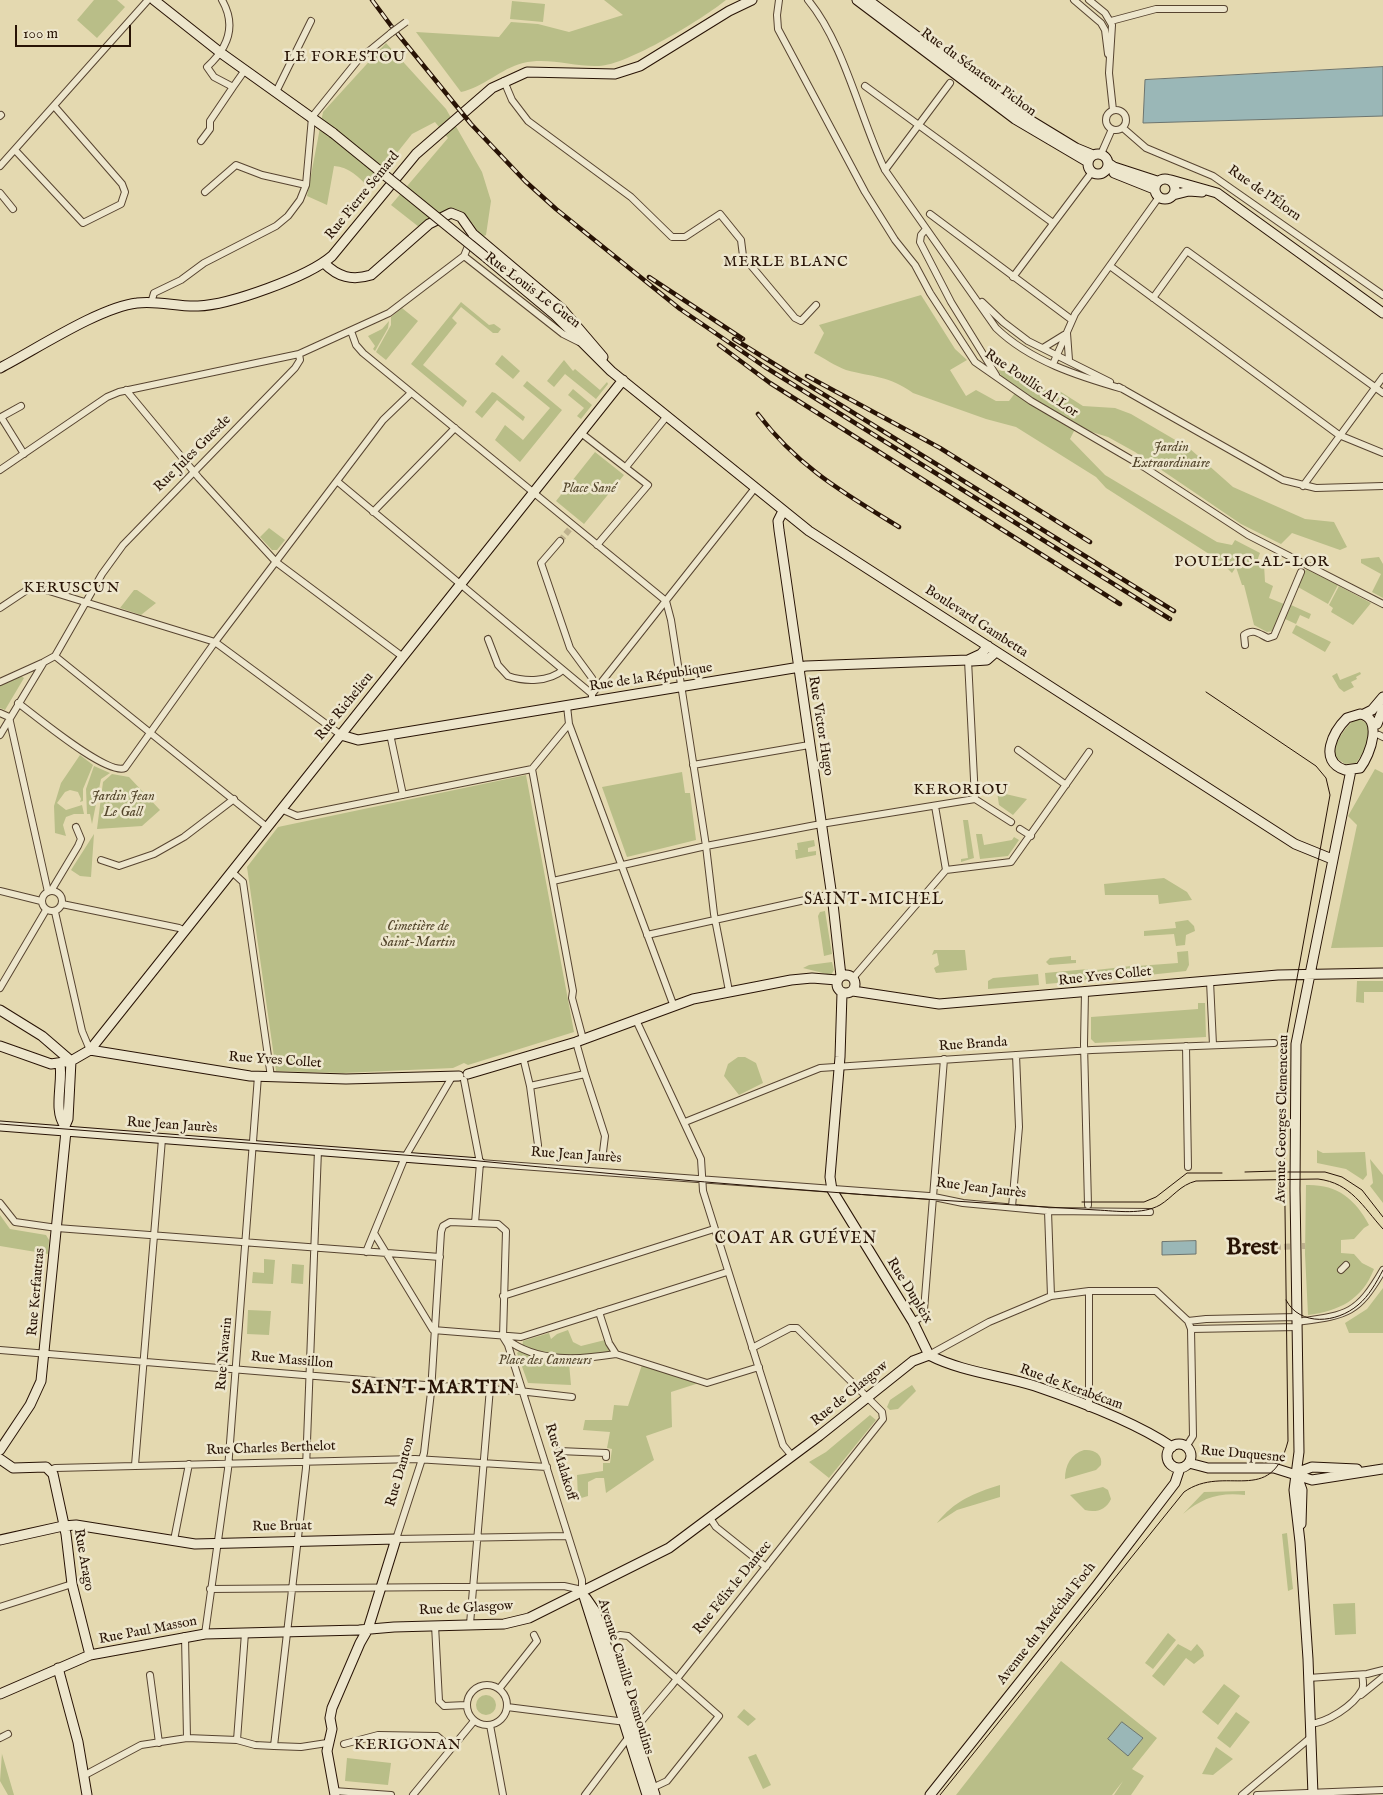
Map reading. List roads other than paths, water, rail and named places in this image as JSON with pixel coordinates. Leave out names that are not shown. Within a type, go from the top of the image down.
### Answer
[{"type":"street","points":[[0,166],[55,107],[148,0]]},
{"type":"street","name":"Boulevard Gambetta","points":[[154,0],[221,53],[333,133],[555,316],[584,346],[623,380],[809,531],[1295,844],[1332,859]]},
{"type":"street","points":[[222,0],[229,23],[230,35],[221,53],[207,67],[214,77],[233,87]]},
{"type":"street","name":"Rue Pierre Semard","points":[[729,11],[739,0]]},
{"type":"street","name":"Rue Pierre Semard","points":[[0,368],[102,315],[137,303],[188,306],[210,305],[281,284],[324,263],[416,154],[481,97],[504,81],[536,71],[598,75],[628,71],[640,66],[729,11],[752,0]]},
{"type":"street","name":"Rue Poullic Al Lor","points":[[779,0],[778,29],[821,113],[865,192],[895,240],[915,265],[930,293],[969,354],[984,370],[1064,422],[1130,458],[1248,535],[1383,604]]},
{"type":"street","points":[[808,0],[829,32],[874,148],[885,170],[976,296],[988,317],[1004,336],[1029,352],[1092,380],[1122,389]]},
{"type":"street","name":"Rue du Sénateur Pichon","points":[[857,0],[1016,119],[1094,157]]},
{"type":"street","name":"Rue du Sénateur Pichon","points":[[868,0],[1030,120],[1094,157]]},
{"type":"street","points":[[1089,0],[1105,13],[1111,22],[1113,31],[1109,60]]},
{"type":"street","points":[[1075,1],[1103,27],[1109,60],[1113,110],[1106,118],[1107,125],[1117,130],[1123,128],[1126,116],[1120,110],[1113,110]]},
{"type":"street","points":[[1111,22],[1156,9],[1224,9]]},
{"type":"street","points":[[276,92],[311,21]]},
{"type":"street","points":[[152,303],[154,293],[181,280],[204,263],[276,226],[288,216],[300,200],[306,185],[312,117],[358,60],[407,21]]},
{"type":"street","points":[[201,141],[210,129],[210,121],[245,70]]},
{"type":"street","points":[[504,81],[512,100],[528,121],[631,197],[672,238],[685,237],[720,214],[741,240],[743,256],[795,318],[801,321],[816,305]]},
{"type":"street","points":[[885,170],[950,83]]},
{"type":"street","points":[[865,86],[1053,223]]},
{"type":"street","points":[[15,150],[83,223],[121,204],[125,198],[122,184],[55,107]]},
{"type":"street","name":"Rue de l'Élorn","points":[[1123,128],[1146,148],[1213,176],[1383,295]]},
{"type":"street","points":[[1013,277],[1092,172],[1094,157],[1112,129]]},
{"type":"street","points":[[1094,157],[1106,167],[1156,185]]},
{"type":"street","points":[[204,192],[236,165],[262,175],[306,185]]},
{"type":"street","points":[[1092,172],[1098,174],[1106,167]]},
{"type":"street","points":[[1156,185],[1164,178],[1171,180],[1176,189],[1173,195]]},
{"type":"street","name":"Rue de l'Élorn","points":[[1171,180],[1216,193],[1383,313]]},
{"type":"street","points":[[1053,364],[1072,320],[1159,197],[1156,185]]},
{"type":"street","points":[[1159,197],[1166,199],[1189,191],[1215,196],[1383,317]]},
{"type":"street","points":[[0,193],[13,209]]},
{"type":"street","points":[[324,263],[336,274],[346,277],[360,278],[371,274],[429,224],[451,213],[460,217],[473,234]]},
{"type":"street","points":[[930,214],[1072,320]]},
{"type":"street","points":[[926,229],[920,239],[925,251],[951,302],[997,377]]},
{"type":"street","name":"Boulevard Gambetta","points":[[473,234],[562,309],[623,380]]},
{"type":"street","name":"Rue Louis Le Guen","points":[[473,234],[464,256],[563,334],[584,346]]},
{"type":"street","points":[[925,251],[934,239]]},
{"type":"street","points":[[1153,298],[1188,251],[1383,393]]},
{"type":"street","points":[[0,470],[107,397],[126,390],[299,354],[389,313],[464,256]]},
{"type":"street","points":[[1110,266],[1339,435],[1383,453]]},
{"type":"street","points":[[976,296],[1014,331],[1122,389],[1272,474],[1303,486],[1383,486]]},
{"type":"street","points":[[351,331],[356,345],[363,353],[666,601],[682,686],[715,919],[730,991]]},
{"type":"street","points":[[1043,348],[1054,343],[1067,333]]},
{"type":"street","points":[[1067,333],[1068,360]]},
{"type":"street","name":"Rue Jules Guesde","points":[[56,656],[85,603],[123,544],[296,368],[300,360],[299,354]]},
{"type":"street","points":[[969,354],[975,357],[982,354]]},
{"type":"street","points":[[1303,486],[1383,377]]},
{"type":"street","name":"Rue Richelieu","points":[[90,1050],[623,380]]},
{"type":"street","points":[[126,390],[194,471],[276,562],[403,657]]},
{"type":"street","points":[[18,703],[97,761],[115,770],[125,768],[215,642],[338,482],[383,420],[412,393]]},
{"type":"street","points":[[21,406],[1,418],[24,454]]},
{"type":"street","points":[[626,467],[667,416]]},
{"type":"street","points":[[373,512],[455,428]]},
{"type":"street","points":[[581,433],[648,485],[597,545]]},
{"type":"street","points":[[338,482],[563,670],[592,698],[755,488]]},
{"type":"street","name":"Rue Victor Hugo","points":[[783,511],[778,521],[779,530],[809,745],[846,984]]},
{"type":"street","points":[[560,541],[541,563],[570,648],[592,678]]},
{"type":"street","points":[[1245,645],[1244,635],[1250,632],[1255,631],[1268,638],[1274,636],[1301,572]]},
{"type":"street","points":[[0,608],[30,588],[36,587],[215,642],[341,735]]},
{"type":"street","points":[[488,638],[498,665],[508,676],[545,679],[552,678],[563,670]]},
{"type":"street","points":[[975,799],[968,660],[982,654],[988,646]]},
{"type":"street","name":"Rue de la République","points":[[341,735],[358,740],[567,706],[592,698],[827,663],[968,660],[977,662],[987,660],[996,652]]},
{"type":"street","points":[[0,682],[56,656],[268,827]]},
{"type":"street","points":[[0,735],[9,717],[44,662]]},
{"type":"street","points":[[1364,714],[1377,724],[1381,736],[1362,765],[1351,770],[1340,768],[1334,764],[1329,754],[1329,745],[1347,718],[1372,710],[1383,697]]},
{"type":"street","points":[[567,706],[569,724],[673,1004]]},
{"type":"street","points":[[1377,724],[1383,709]]},
{"type":"street","points":[[0,713],[9,717]]},
{"type":"street","points":[[9,717],[50,891]]},
{"type":"street","points":[[281,809],[297,816],[403,796],[532,768],[569,724]]},
{"type":"street","points":[[390,734],[403,796]]},
{"type":"street","points":[[693,765],[809,745]]},
{"type":"street","points":[[1018,750],[1066,784]]},
{"type":"street","points":[[832,1190],[830,1177],[846,984],[946,870],[1011,862],[1089,752]]},
{"type":"street","points":[[532,768],[573,991],[572,998],[585,1074],[604,1136],[604,1152]]},
{"type":"street","name":"Avenue Georges Clemenceau","points":[[1313,1794],[1300,1542],[1302,1490],[1296,1474],[1299,1452],[1295,1189],[1296,1044],[1351,770]]},
{"type":"street","points":[[100,860],[119,866],[154,854],[184,837],[234,799]]},
{"type":"street","points":[[552,881],[706,846],[821,824],[975,799],[1010,822]]},
{"type":"street","points":[[934,806],[946,870]]},
{"type":"street","points":[[41,901],[43,895],[50,891],[78,846],[81,839],[76,827]]},
{"type":"street","points":[[1020,829],[1031,836]]},
{"type":"street","points":[[232,872],[243,882],[270,1077]]},
{"type":"street","points":[[0,891],[41,901],[46,910],[55,912]]},
{"type":"street","points":[[50,891],[60,895],[62,904]]},
{"type":"street","points":[[647,934],[832,894]]},
{"type":"street","points":[[62,904],[170,926],[185,931]]},
{"type":"street","points":[[55,912],[62,904]]},
{"type":"street","points":[[0,988],[46,910]]},
{"type":"street","points":[[0,1046],[42,1062],[60,1064],[71,1061],[90,1050],[82,1031],[55,912]]},
{"type":"street","name":"Rue Yves Collet","points":[[90,1050],[270,1077],[346,1079],[437,1075],[461,1077],[579,1040],[636,1020],[673,1004],[730,991],[800,979],[846,984],[904,1000],[939,1004],[1278,975],[1309,976],[1383,973]]},
{"type":"street","points":[[1210,981],[1213,1045]]},
{"type":"street","points":[[1085,992],[1084,1051],[1088,1205]]},
{"type":"street","points":[[0,1010],[42,1036],[71,1061]]},
{"type":"street","points":[[636,1020],[701,1159],[703,1191],[727,1272],[783,1445],[792,1456]]},
{"type":"street","name":"Rue Branda","points":[[685,1122],[820,1068],[1084,1051],[1274,1043]]},
{"type":"street","points":[[1186,1046],[1188,1166]]},
{"type":"street","points":[[1012,1207],[1019,1127],[1016,1055]]},
{"type":"street","points":[[523,1057],[530,1086],[538,1145]]},
{"type":"street","points":[[913,1322],[920,1317],[924,1310],[944,1059]]},
{"type":"street","points":[[66,1128],[71,1061]]},
{"type":"street","points":[[60,1064],[62,1076],[59,1118],[66,1128]]},
{"type":"street","points":[[530,1086],[585,1074]]},
{"type":"street","name":"Rue Navarin","points":[[205,1634],[228,1464],[237,1369],[258,1076]]},
{"type":"street","points":[[366,1252],[405,1157],[461,1077]]},
{"type":"street","points":[[461,1077],[480,1163],[476,1223],[498,1224],[506,1231],[503,1337]]},
{"type":"street","name":"Rue Jean Jaurès","points":[[0,1126],[66,1128],[162,1139],[934,1197],[963,1203],[1048,1211],[1150,1212]]},
{"type":"street","name":"Rue Kerfautras","points":[[0,1450],[36,1394],[41,1381],[66,1128]]},
{"type":"street","points":[[135,1465],[162,1139]]},
{"type":"street","points":[[274,1746],[306,1461],[318,1150]]},
{"type":"street","name":"Rue Dupleix","points":[[832,1190],[913,1322],[929,1355]]},
{"type":"street","points":[[0,1203],[15,1222],[56,1228],[440,1257]]},
{"type":"street","points":[[1048,1211],[1051,1296]]},
{"type":"street","name":"Rue Danton","points":[[335,1793],[327,1751],[327,1743],[332,1729],[330,1718],[332,1708],[360,1643],[368,1630],[422,1460],[427,1430],[441,1232],[444,1226],[450,1222],[476,1223]]},
{"type":"street","points":[[503,1296],[714,1229]]},
{"type":"street","points":[[374,1233],[433,1330],[521,1337],[727,1272]]},
{"type":"street","points":[[1341,1270],[1346,1265]]},
{"type":"street","points":[[1191,1329],[1330,1318],[1349,1311],[1369,1294],[1382,1271]]},
{"type":"street","points":[[1089,1291],[1089,1408]]},
{"type":"street","name":"Rue de Glasgow","points":[[368,1630],[435,1625],[504,1624],[529,1618],[585,1592],[669,1548],[792,1456],[913,1361],[929,1355],[989,1322],[1051,1296],[1089,1291],[1156,1291],[1188,1321]]},
{"type":"street","points":[[599,1312],[611,1347],[616,1354]]},
{"type":"street","points":[[1186,1447],[1193,1436],[1191,1329],[1188,1321],[1206,1319],[1297,1322]]},
{"type":"street","name":"Rue Félix le Dantec","points":[[585,1795],[634,1730],[678,1678],[883,1420],[882,1412],[865,1398],[797,1328],[793,1327],[752,1348]]},
{"type":"street","points":[[503,1337],[520,1349],[549,1358],[616,1354],[708,1383],[758,1367]]},
{"type":"street","name":"Rue Malakoff","points":[[503,1337],[523,1391],[585,1592]]},
{"type":"street","name":"Rue Massillon","points":[[0,1350],[430,1385],[490,1388],[572,1398]]},
{"type":"street","name":"Rue de Kerabécam","points":[[929,1355],[949,1365],[1035,1386],[1130,1425],[1172,1446]]},
{"type":"street","points":[[470,1624],[490,1388]]},
{"type":"street","points":[[1179,1444],[1186,1447],[1191,1455],[1184,1465],[1172,1465],[1168,1459],[1168,1451],[1172,1446],[1179,1444]]},
{"type":"street","points":[[559,1452],[606,1453],[606,1457]]},
{"type":"street","name":"Rue Charles Berthelot","points":[[0,1459],[13,1468],[46,1467],[50,1470],[55,1468],[135,1465],[422,1460],[547,1467]]},
{"type":"street","points":[[174,1540],[189,1464]]},
{"type":"street","name":"Rue Duquesne","points":[[1184,1465],[1270,1468],[1312,1480],[1379,1470]]},
{"type":"street","name":"Avenue du Maréchal Foch","points":[[930,1795],[1097,1585],[1175,1483],[1184,1465]]},
{"type":"street","name":"Rue Arago","points":[[50,1470],[53,1474],[72,1584],[90,1656]]},
{"type":"street","points":[[710,1518],[716,1527],[766,1567]]},
{"type":"street","name":"Rue Bruat","points":[[0,1540],[63,1526],[76,1525],[195,1544],[218,1542],[567,1536]]},
{"type":"street","points":[[0,1607],[72,1584]]},
{"type":"street","points":[[210,1589],[564,1586],[585,1592]]},
{"type":"street","name":"Avenue Camille Desmoulins","points":[[585,1592],[594,1607],[605,1640],[634,1730],[650,1792]]},
{"type":"street","name":"Avenue Camille Desmoulins","points":[[585,1592],[587,1610],[629,1739],[650,1792]]},
{"type":"street","points":[[435,1625],[439,1701],[444,1706],[466,1705]]},
{"type":"street","name":"Rue Paul Masson","points":[[0,1694],[90,1656],[185,1636],[368,1630]]},
{"type":"street","points":[[237,1740],[245,1633]]},
{"type":"street","points":[[499,1689],[537,1641],[534,1635]]},
{"type":"street","points":[[605,1640],[620,1635],[628,1636],[719,1716],[667,1781],[650,1792]]},
{"type":"street","points":[[185,1636],[187,1738]]},
{"type":"street","points":[[58,1668],[72,1715],[87,1795]]},
{"type":"street","points":[[1308,1678],[1362,1674],[1383,1670]]},
{"type":"street","points":[[1355,1698],[1363,1688],[1362,1674]]},
{"type":"street","points":[[150,1675],[159,1743]]},
{"type":"street","points":[[1309,1724],[1321,1724],[1330,1719],[1383,1677]]},
{"type":"street","points":[[487,1685],[499,1689],[506,1700],[507,1707],[501,1719],[490,1725],[474,1721],[467,1711],[466,1705],[470,1693],[475,1688],[487,1685]]},
{"type":"street","points":[[507,1707],[624,1720],[634,1730]]},
{"type":"street","points":[[413,1795],[474,1721]]},
{"type":"street","points":[[490,1725],[503,1795]]},
{"type":"street","points":[[0,1738],[8,1734]]},
{"type":"street","points":[[344,1744],[378,1735],[437,1736],[451,1748]]},
{"type":"street","points":[[84,1775],[141,1745],[187,1738],[237,1740],[255,1745],[301,1747],[327,1743]]},
{"type":"street","points":[[1244,1793],[1310,1738]]},
{"type":"street","points":[[1244,1793],[1256,1795],[1313,1794],[1383,1790]]},
{"type":"street","points":[[335,1793],[391,1795]]},
{"type":"water","points":[[1383,67],[1383,116],[1143,123],[1145,80]]},
{"type":"water","points":[[1196,1241],[1196,1254],[1162,1255],[1162,1242]]},
{"type":"water","points":[[1122,1722],[1143,1738],[1128,1756],[1108,1739]]},
{"type":"tunnel","points":[[560,541],[573,525]]},
{"type":"tunnel","points":[[1275,1247],[1305,1246]]},
{"type":"tram line","points":[[940,1795],[1184,1492],[1200,1484],[1215,1481],[1258,1479],[1270,1473],[1280,1461],[1288,1441],[1283,1056],[1330,795],[1326,778],[1316,766],[1206,692]]},
{"type":"tram line","points":[[0,1124],[469,1160],[783,1188],[1121,1211],[1153,1208],[1165,1202],[1185,1185],[1196,1181],[1318,1179],[1329,1181],[1348,1191],[1383,1229]]},
{"type":"tram line","points":[[1245,1172],[1278,1171],[1278,1169],[1286,1172],[1325,1172],[1342,1177],[1362,1190],[1383,1217]]},
{"type":"tram line","points":[[1082,1202],[1144,1202],[1156,1197],[1187,1173],[1222,1173]]},
{"type":"tram line","points":[[1286,1300],[1292,1309],[1300,1315],[1309,1318],[1319,1319],[1340,1316],[1362,1301],[1372,1289],[1383,1270]]},
{"type":"railway","points":[[372,0],[392,27]]},
{"type":"railway","points":[[397,33],[471,124],[525,181],[556,209],[680,309],[765,367],[1170,619]]},
{"type":"railway","points":[[649,277],[743,339]]},
{"type":"railway","points":[[734,339],[1174,611]]},
{"type":"railway","points":[[719,345],[770,383],[1120,604]]},
{"type":"railway","points":[[807,376],[940,448],[1090,542]]},
{"type":"railway","points":[[758,414],[789,449],[823,478],[899,527]]},
{"type":"district","name":"LE FORESTOU","points":[[345,58]]},
{"type":"district","name":"MERLE BLANC","points":[[786,263]]},
{"type":"district","name":"POULLIC-AL-LOR","points":[[1252,563]]},
{"type":"district","name":"KERUSCUN","points":[[72,589]]},
{"type":"district","name":"KERORIOU","points":[[961,791]]},
{"type":"district","name":"SAINT-MICHEL","points":[[874,901]]},
{"type":"district","name":"COAT AR GUÉVEN","points":[[796,1240]]},
{"type":"district","name":"Brest","points":[[1252,1249]]},
{"type":"district","name":"SAINT-MARTIN","points":[[434,1389]]},
{"type":"district","name":"KERIGONAN","points":[[408,1746]]},
{"type":"park label","name":"Jardin Extraordinaire","points":[[1171,456]]},
{"type":"park label","name":"Place Sané","points":[[589,489]]},
{"type":"park label","name":"Jardin Jean Le Gall","points":[[123,806]]},
{"type":"park label","name":"Cimetière de Saint-Martin","points":[[418,936]]},
{"type":"park label","name":"Place des Canneurs","points":[[545,1361]]}]
